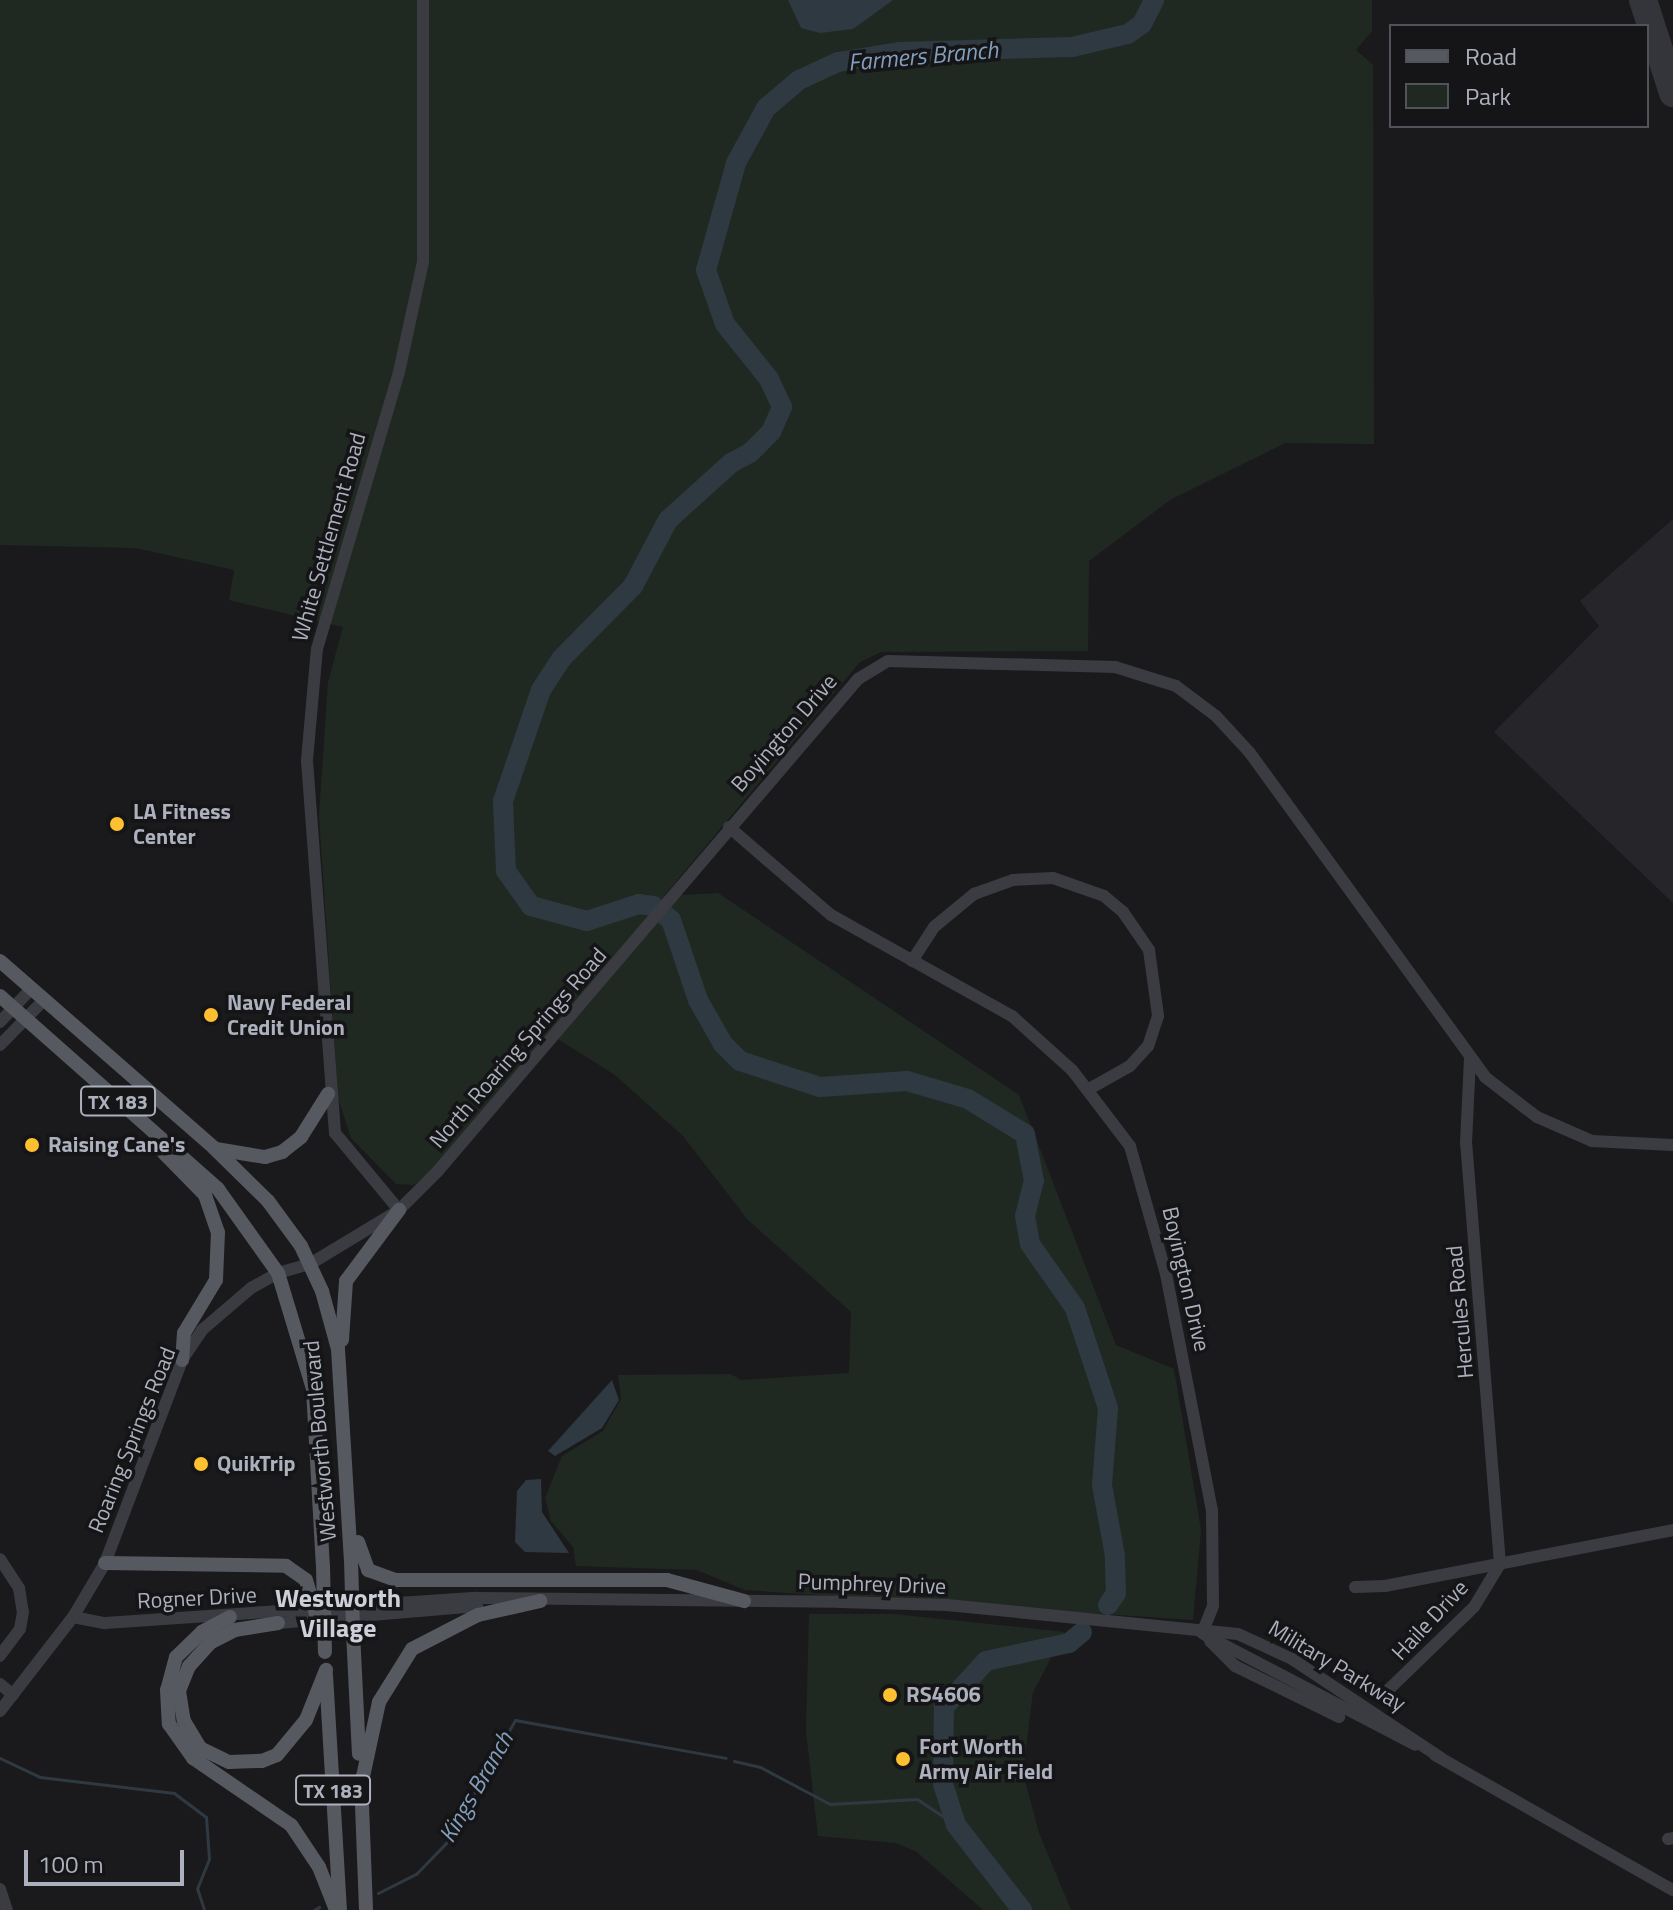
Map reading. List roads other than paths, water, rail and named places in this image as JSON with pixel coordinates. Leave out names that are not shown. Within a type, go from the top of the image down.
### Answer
[{"type":"main road","name":"Westworth Boulevard","points":[[0,961],[214,1148],[268,1201],[310,1264],[329,1311],[342,1377],[366,1910]]},
{"type":"main road","name":"Westworth Boulevard","points":[[0,996],[218,1189],[278,1273],[297,1320],[316,1412],[338,1910]]},
{"type":"main road","points":[[214,1148],[265,1157],[282,1152],[301,1137],[328,1094]]},
{"type":"main road","points":[[138,1118],[147,1136],[205,1195],[218,1232],[216,1280],[184,1333],[182,1360]]},
{"type":"main road","points":[[342,1377],[346,1281],[399,1210]]},
{"type":"main road","points":[[316,1412],[344,1411]]},
{"type":"main road","points":[[349,1491],[361,1562],[380,1576],[667,1580],[744,1601]]},
{"type":"main road","points":[[105,1563],[286,1566],[306,1580],[325,1652]]},
{"type":"main road","points":[[361,1786],[379,1702],[412,1649],[478,1615],[540,1601]]},
{"type":"main road","points":[[230,1617],[202,1632],[176,1657],[167,1690],[169,1724],[193,1758],[291,1825],[319,1867],[338,1910]]},
{"type":"main road","points":[[278,1623],[235,1630],[210,1643],[189,1666],[179,1691],[184,1721],[200,1748],[229,1762],[262,1761],[277,1755],[306,1720],[326,1670]]},
{"type":"street","name":"White Settlement Road","points":[[399,1210],[342,1144],[328,1094],[308,790],[312,669],[343,549],[399,372],[423,262],[423,0]]},
{"type":"street","name":"Boyington Drive","points":[[1202,1633],[1213,1606],[1212,1510],[1166,1274],[1130,1146],[1089,1089],[1012,1016],[831,915],[729,827],[858,679],[888,661],[1138,670],[1186,693],[1216,716],[1250,753],[1470,1057],[1510,1100],[1570,1133],[1615,1145],[1673,1145]]},
{"type":"street","name":"North Roaring Springs Road","points":[[310,1264],[399,1210],[655,920],[729,827]]},
{"type":"street","points":[[912,961],[934,927],[974,894],[1013,880],[1053,878],[1104,896],[1142,935],[1149,950],[1158,1016],[1148,1046],[1130,1066],[1089,1089]]},
{"type":"street","points":[[0,1022],[31,989]]},
{"type":"street","points":[[0,1045],[43,1001]]},
{"type":"street","name":"Hercules Road","points":[[1470,1057],[1466,1143],[1500,1564]]},
{"type":"street","name":"Roaring Springs Road","points":[[0,1711],[73,1617],[105,1563],[141,1480],[182,1360],[231,1301],[278,1273],[310,1264]]},
{"type":"street","points":[[1355,1587],[1500,1564],[1673,1530]]},
{"type":"street","points":[[0,1559],[19,1588],[23,1612],[20,1629],[0,1656]]},
{"type":"street","name":"Haile Drive","points":[[1381,1697],[1474,1607],[1500,1564]]},
{"type":"street","name":"Rogner Drive","points":[[73,1617],[105,1623],[230,1617],[476,1598],[540,1601]]},
{"type":"street","name":"Pumphrey Drive","points":[[540,1601],[947,1605],[1202,1633]]},
{"type":"street","name":"Rogner Drive","points":[[278,1623],[540,1601]]},
{"type":"street","name":"Military Parkway","points":[[1202,1633],[1339,1717],[1441,1758]]},
{"type":"street","name":"Military Parkway","points":[[1202,1633],[1441,1758],[1673,1890]]},
{"type":"street","name":"Military Parkway","points":[[1202,1633],[1251,1638],[1390,1719],[1441,1758]]},
{"type":"street","points":[[0,1684],[13,1695]]},
{"type":"street","points":[[0,1889],[7,1910]]},
{"type":"waterway","name":"Farmers Branch","points":[[1108,1605],[1116,1593],[1115,1556],[1102,1485],[1108,1408],[1075,1308],[1030,1244],[1025,1216],[1034,1181],[1025,1134],[968,1099],[907,1081],[820,1087],[740,1061],[723,1044],[698,1000],[671,920],[653,906],[639,904],[587,921],[531,906],[506,871],[503,801],[541,690],[561,659],[633,586],[668,520],[731,463],[750,453],[771,432],[782,407],[769,379],[725,324],[706,270],[736,163],[766,108],[799,80],[838,62],[900,52],[1072,47],[1128,34],[1142,24],[1154,0]]},
{"type":"waterway","name":"Farmers Branch","points":[[1022,1910],[956,1825],[943,1784],[944,1707],[986,1661],[1069,1643],[1082,1632]]},
{"type":"waterway","name":"Kings Branch","points":[[378,1893],[416,1874],[446,1843],[515,1720],[726,1758]]},
{"type":"waterway","name":"Kings Branch","points":[[0,1758],[40,1777],[174,1793],[206,1817],[209,1859],[197,1888],[204,1910]]},
{"type":"waterway","name":"Kings Branch","points":[[734,1761],[760,1767],[830,1804],[917,1799],[956,1825]]},
{"type":"waterway","name":"Kings Branch","points":[[314,1910],[319,1907]]},
{"type":"place","name":"LA Fitness Center","points":[[117,824]]},
{"type":"place","name":"Navy Federal Credit Union","points":[[211,1015]]},
{"type":"place","name":"Raising Cane's","points":[[32,1145]]},
{"type":"place","name":"QuikTrip","points":[[201,1464]]},
{"type":"place","name":"RS4606","points":[[890,1695]]},
{"type":"place","name":"Fort Worth Army Air Field","points":[[903,1759]]},
{"type":"district","name":"Westworth Village","points":[[338,1613]]}]
